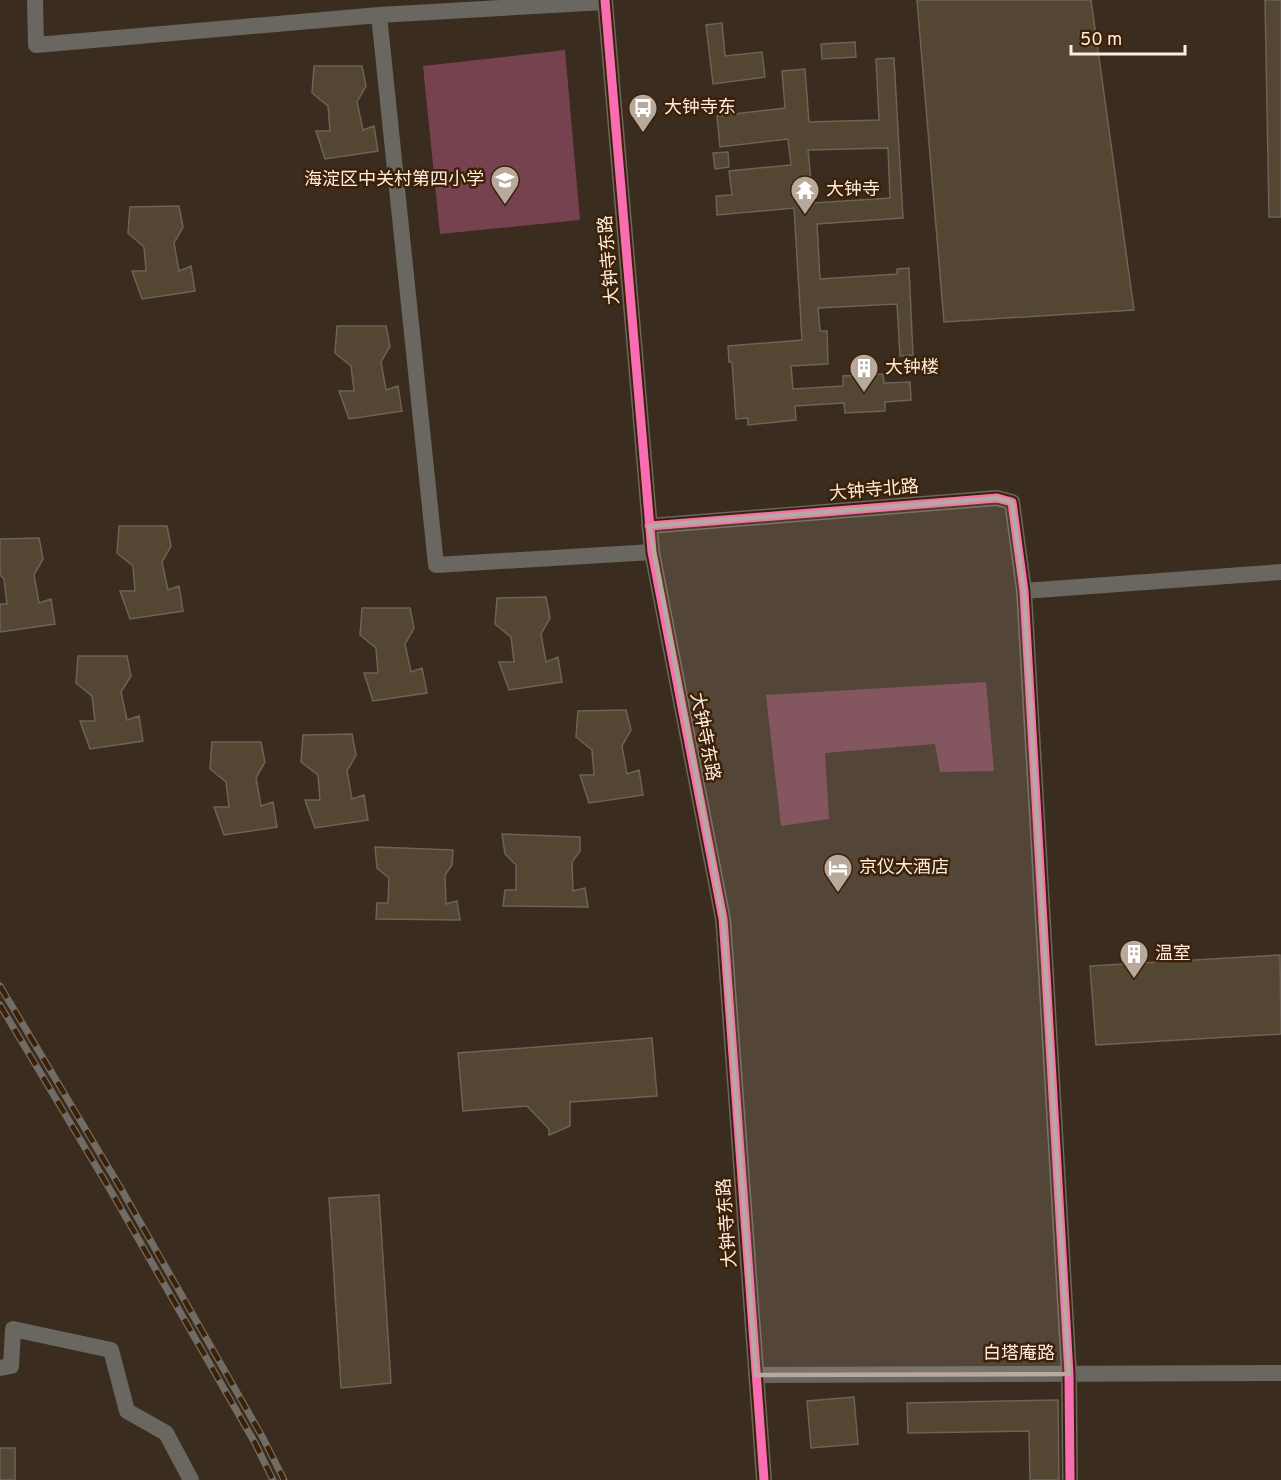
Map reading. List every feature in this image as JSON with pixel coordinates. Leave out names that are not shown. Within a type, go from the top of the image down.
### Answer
[{"type":"street","points":[[35,0],[36,45],[379,15],[605,1]]},
{"type":"street","name":"大钟寺东路","points":[[605,1],[652,552],[723,919],[764,1480]]},
{"type":"street","points":[[379,15],[436,566],[652,552]]},
{"type":"street","name":"大钟寺北路","points":[[650,526],[997,498],[1012,502],[1024,591]]},
{"type":"street","points":[[1070,1480],[1069,1374],[1024,591],[1281,572]]},
{"type":"street","points":[[0,1368],[11,1366],[13,1329],[111,1350],[127,1411],[166,1433],[191,1480]]},
{"type":"street","name":"白塔庵路","points":[[756,1375],[1281,1373]]},
{"type":"highlighted area","points":[[997,498],[1012,502],[1024,591],[1069,1374],[756,1375],[723,919],[649,526]]},
{"type":"shaded area","points":[[565,50],[580,220],[440,234],[423,66]]},
{"type":"shaded area","points":[[986,682],[994,771],[940,772],[935,744],[825,753],[829,819],[781,826],[766,695]]},
{"type":"building","points":[[917,0],[1091,0],[1134,310],[944,322]]},
{"type":"building","points":[[1265,0],[1281,0],[1281,217],[1269,217]]},
{"type":"building","points":[[722,23],[725,56],[762,52],[765,77],[713,84],[706,25]]},
{"type":"building","points":[[855,42],[856,57],[822,59],[821,44]]},
{"type":"building","points":[[894,58],[903,218],[817,224],[820,279],[897,274],[897,269],[909,268],[913,355],[900,356],[897,304],[818,308],[820,331],[827,331],[828,364],[791,366],[793,389],[843,386],[843,376],[883,374],[884,383],[910,382],[911,400],[885,402],[885,411],[845,413],[844,403],[795,406],[796,420],[748,425],[748,418],[736,419],[732,362],[729,362],[728,346],[802,340],[794,208],[717,215],[716,196],[732,195],[729,171],[791,165],[788,139],[720,147],[717,116],[785,108],[782,71],[805,69],[809,122],[879,120],[876,59]],"holes":[[[888,148],[890,198],[813,203],[808,150]]]},
{"type":"building","points":[[314,66],[362,66],[366,86],[357,102],[363,130],[374,126],[378,151],[325,159],[316,131],[330,131],[328,106],[312,93]]},
{"type":"building","points":[[728,152],[729,167],[715,169],[713,153]]},
{"type":"building","points":[[179,206],[183,227],[174,243],[179,271],[191,266],[195,291],[142,299],[132,271],[146,271],[144,247],[128,233],[130,207]]},
{"type":"building","points":[[337,326],[386,326],[390,346],[381,362],[386,390],[398,386],[402,411],[349,419],[339,391],[354,391],[351,366],[335,353]]},
{"type":"building","points":[[119,526],[167,526],[171,546],[162,562],[168,590],[179,586],[183,611],[130,619],[120,591],[135,591],[133,566],[117,553]]},
{"type":"building","points":[[39,538],[43,559],[34,575],[39,603],[51,599],[55,624],[0,632],[0,604],[7,604],[4,579],[0,575],[0,539]]},
{"type":"building","points":[[546,597],[550,618],[541,634],[546,662],[558,657],[562,682],[509,690],[499,662],[514,662],[511,637],[495,624],[497,598]]},
{"type":"building","points":[[362,608],[410,608],[414,628],[405,644],[411,672],[422,668],[427,693],[373,701],[364,673],[378,673],[376,648],[360,635]]},
{"type":"building","points":[[78,656],[127,656],[131,676],[121,692],[127,720],[139,716],[143,741],[90,749],[80,721],[95,721],[92,696],[76,683]]},
{"type":"building","points":[[626,710],[631,730],[622,746],[627,774],[639,770],[643,795],[589,803],[580,775],[594,775],[592,750],[576,737],[578,711]]},
{"type":"building","points":[[352,734],[356,755],[347,771],[352,799],[364,795],[368,820],[315,828],[305,800],[320,800],[318,775],[301,762],[303,735]]},
{"type":"building","points":[[212,742],[261,742],[265,762],[256,778],[261,806],[273,802],[277,827],[224,835],[214,807],[229,807],[226,782],[210,769]]},
{"type":"building","points":[[502,834],[580,837],[580,851],[572,862],[573,891],[585,888],[588,907],[503,906],[505,890],[516,890],[516,865],[505,854]]},
{"type":"building","points":[[375,847],[453,850],[452,865],[445,875],[446,904],[457,901],[460,920],[376,919],[377,903],[388,903],[389,878],[377,868]]},
{"type":"building","points":[[1280,955],[1281,1034],[1096,1045],[1090,966]]},
{"type":"building","points":[[652,1038],[657,1096],[570,1102],[570,1126],[549,1135],[549,1129],[527,1106],[463,1111],[458,1053]]},
{"type":"building","points":[[379,1195],[391,1383],[341,1388],[329,1198]]},
{"type":"building","points":[[854,1397],[858,1444],[811,1448],[807,1401]]},
{"type":"building","points":[[1058,1400],[1059,1480],[1030,1480],[1029,1431],[908,1433],[907,1403]]},
{"type":"building","points":[[0,1448],[15,1448],[15,1480],[0,1480]]},
{"type":"railway","points":[[0,986],[120,1187],[263,1438],[284,1480]]},
{"type":"railway","points":[[0,1005],[112,1193],[255,1443],[273,1480]]},
{"type":"cycle path","points":[[605,0],[652,552],[723,919],[764,1480]]},
{"type":"cycle path","points":[[649,526],[997,498],[1012,502],[1024,591],[1069,1374],[1070,1480]]},
{"type":"place","name":"大钟寺东","points":[[643,134]]},
{"type":"place","name":"海淀区中关村第四小学","points":[[505,206]]},
{"type":"place","name":"大钟寺","points":[[805,216]]},
{"type":"place","name":"大钟楼","points":[[864,394]]},
{"type":"place","name":"京仪大酒店","points":[[838,894]]},
{"type":"place","name":"温室","points":[[1134,980]]}]
